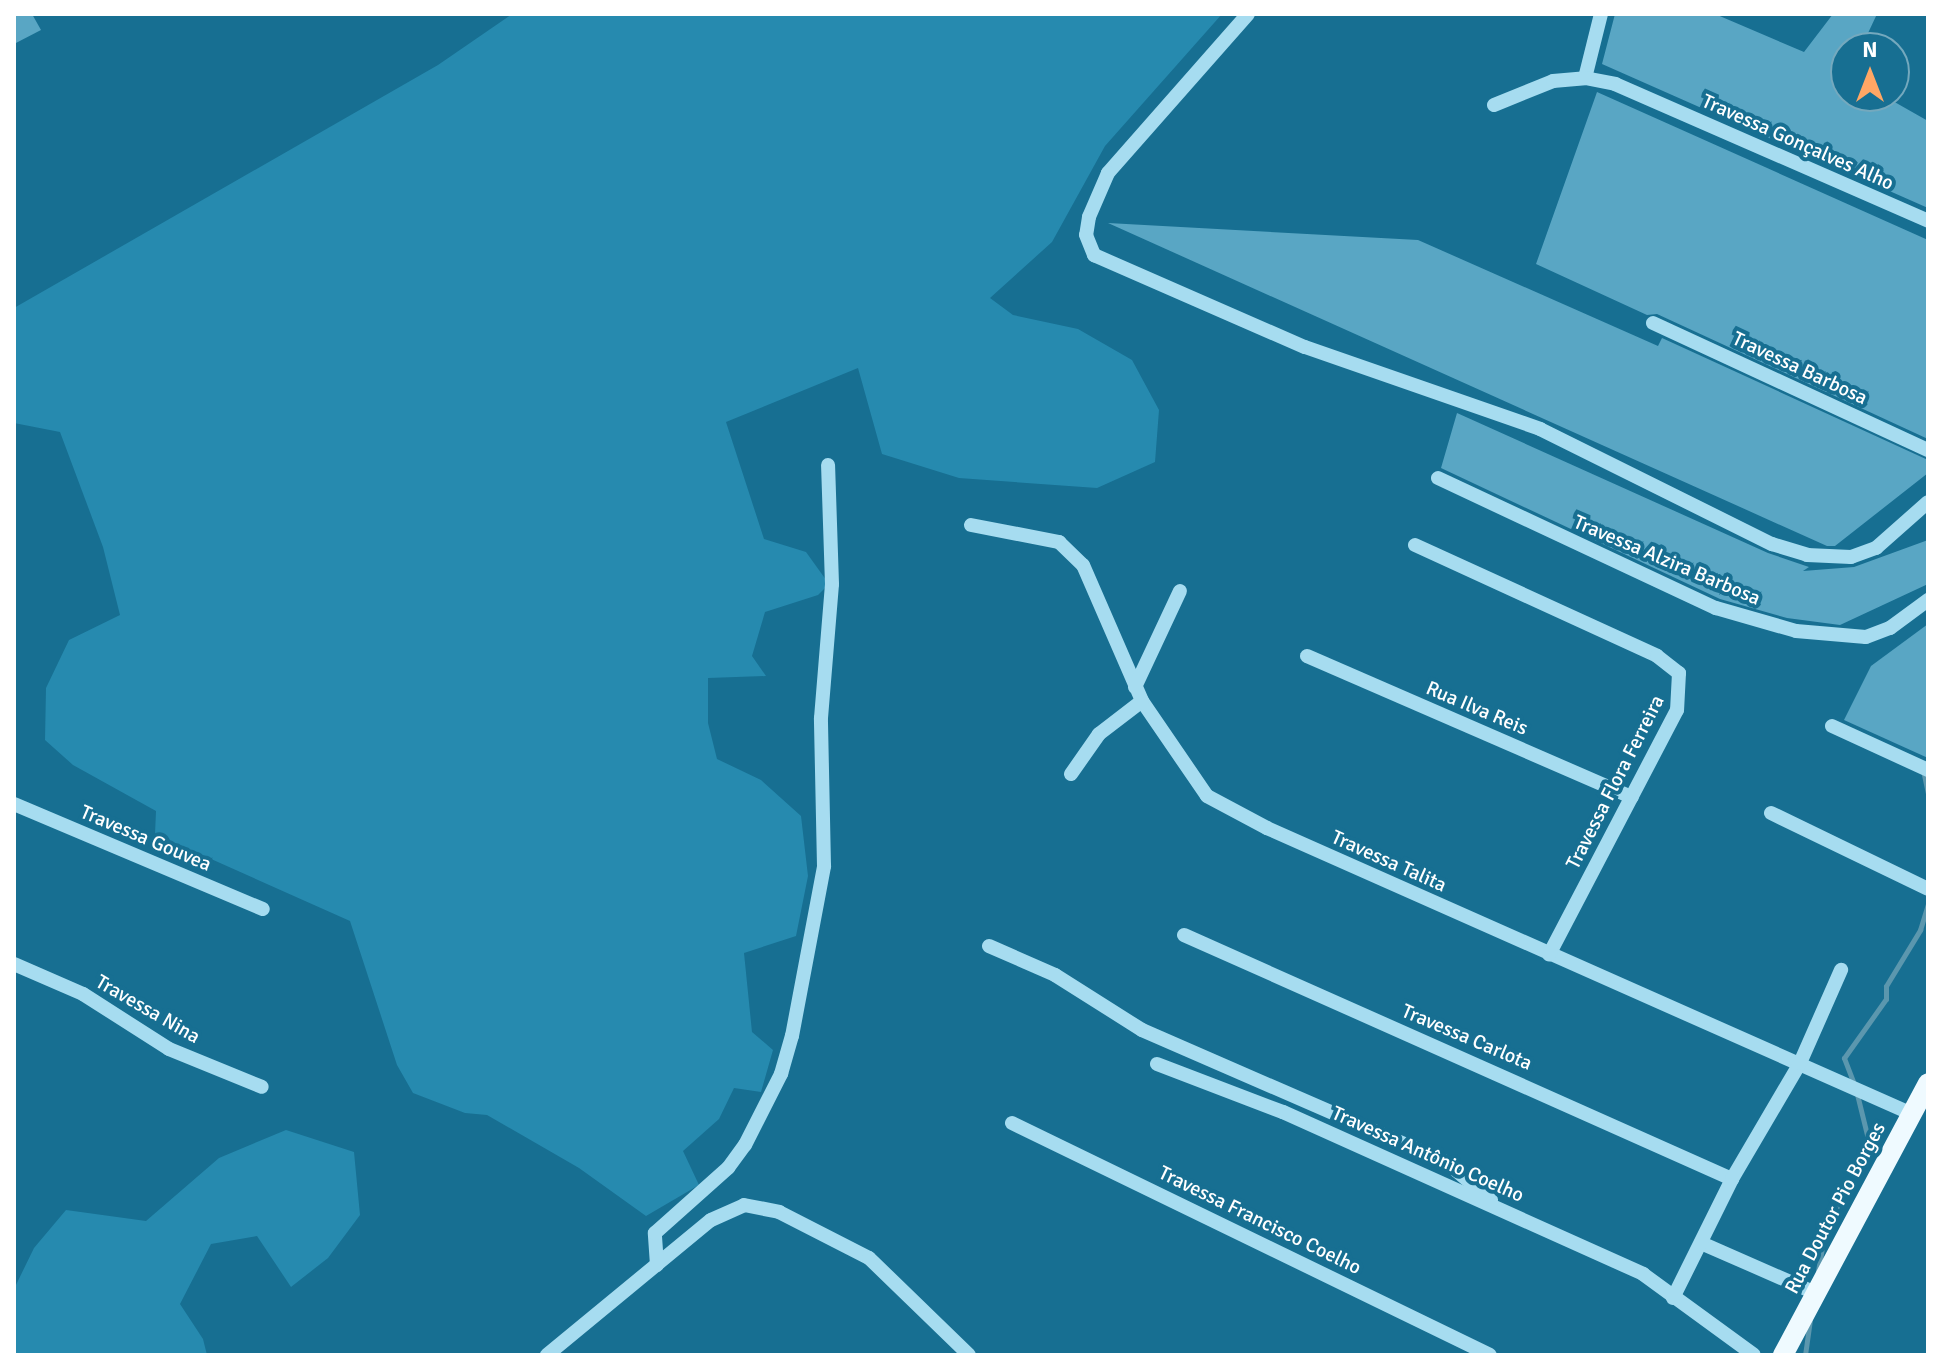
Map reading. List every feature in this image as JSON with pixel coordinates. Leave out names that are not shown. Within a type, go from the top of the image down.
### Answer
[{"type":"main road","name":"Rua Doutor Pio Borges","points":[[1783,1355],[1928,1083]]},
{"type":"street","points":[[1248,14],[1108,173],[1089,217],[1086,235],[1094,255],[1319,353],[1540,429],[1772,544],[1807,555],[1851,557],[1876,548],[1928,502]]},
{"type":"street","points":[[1494,105],[1553,81],[1585,78],[1601,14]]},
{"type":"street","name":"Travessa Gonçalves Alho","points":[[1585,78],[1652,98],[1928,221]]},
{"type":"street","name":"Travessa Barbosa","points":[[1653,323],[1928,450]]},
{"type":"street","points":[[657,1265],[655,1233],[728,1168],[745,1145],[781,1074],[792,1036],[824,866],[821,718],[832,584],[828,465]]},
{"type":"street","name":"Travessa Alzira Barbosa","points":[[1438,478],[1716,608],[1796,631],[1866,637],[1890,628],[1928,600]]},
{"type":"street","name":"Travessa Talita","points":[[971,525],[1059,542],[1073,554],[1095,584],[1139,694],[1207,796],[1549,955],[1912,1114]]},
{"type":"street","name":"Travessa Flora Ferreira","points":[[1415,545],[1657,656],[1679,673],[1677,710],[1549,955]]},
{"type":"street","points":[[1071,774],[1099,734],[1139,694],[1180,591]]},
{"type":"street","name":"Rua Ilva Reis","points":[[1307,656],[1632,797]]},
{"type":"street","points":[[1832,726],[1928,770]]},
{"type":"street","name":"Travessa Gouvea","points":[[14,804],[263,909]]},
{"type":"street","points":[[1771,813],[1924,887]]},
{"type":"street","name":"Travessa Carlota","points":[[1184,935],[1732,1179]]},
{"type":"street","points":[[989,946],[1055,975],[1142,1030],[1326,1107],[1446,1162],[1497,1205]]},
{"type":"street","name":"Travessa Nina","points":[[14,964],[83,994],[169,1049],[262,1087]]},
{"type":"street","points":[[1673,1298],[1732,1179],[1800,1063],[1841,970]]},
{"type":"street","name":"Travessa Antônio Coelho","points":[[1157,1064],[1315,1126],[1497,1205],[1643,1274],[1754,1355]]},
{"type":"street","points":[[1315,1126],[1326,1107]]},
{"type":"street","name":"Travessa Francisco Coelho","points":[[1012,1123],[1490,1355]]},
{"type":"street","points":[[547,1355],[729,1209],[764,1208],[869,1258],[942,1333],[969,1355]]},
{"type":"street","points":[[1701,1243],[1818,1294]]},
{"type":"street","points":[[942,1333],[946,1355]]},
{"type":"shaded area","points":[[512,14],[1222,14],[1105,146],[1052,242],[990,298],[1013,315],[1078,329],[1132,360],[1159,410],[1155,462],[1097,488],[959,478],[882,454],[858,368],[726,422],[764,539],[806,552],[829,584],[818,595],[765,612],[752,656],[766,676],[708,678],[708,723],[717,759],[761,780],[801,816],[808,876],[796,936],[744,953],[752,1032],[773,1050],[761,1092],[734,1088],[719,1119],[683,1151],[699,1185],[646,1216],[579,1168],[487,1115],[465,1113],[413,1093],[397,1065],[350,921],[155,834],[156,811],[73,765],[45,740],[46,688],[69,640],[120,615],[103,547],[60,432],[14,423],[14,308],[438,65]]},
{"type":"shaded area","points":[[286,1130],[354,1152],[360,1215],[328,1258],[291,1287],[257,1236],[211,1244],[180,1304],[203,1339],[207,1355],[14,1355],[14,1289],[34,1248],[66,1210],[146,1221],[219,1158]]},
{"type":"building","points":[[14,14],[32,14],[41,30],[14,44]]},
{"type":"building","points":[[1615,14],[1715,14],[1804,52],[1833,14],[1877,14],[1869,32],[1830,32],[1830,112],[1910,111],[1928,121],[1928,208],[1602,64]]},
{"type":"building","points":[[1597,92],[1928,240],[1928,439],[1657,314],[1647,315],[1536,264]]},
{"type":"building","points":[[1108,223],[1418,240],[1658,346],[1662,338],[1928,460],[1928,473],[1835,546],[1827,546]]},
{"type":"building","points":[[1457,413],[1768,553],[1809,567],[1803,571],[1854,567],[1928,540],[1928,584],[1840,625],[1787,618],[1720,599],[1441,468]]},
{"type":"building","points":[[1928,624],[1928,758],[1844,720],[1871,666]]},
{"type":"waterway","points":[[1928,761],[1923,770],[1928,793]]},
{"type":"waterway","points":[[1854,1084],[1844,1058],[1886,999],[1886,986],[1920,930],[1928,904]]},
{"type":"waterway","points":[[1818,1271],[1825,1230],[1869,1143],[1857,1094]]},
{"type":"waterway","points":[[1805,1355],[1810,1320]]}]
